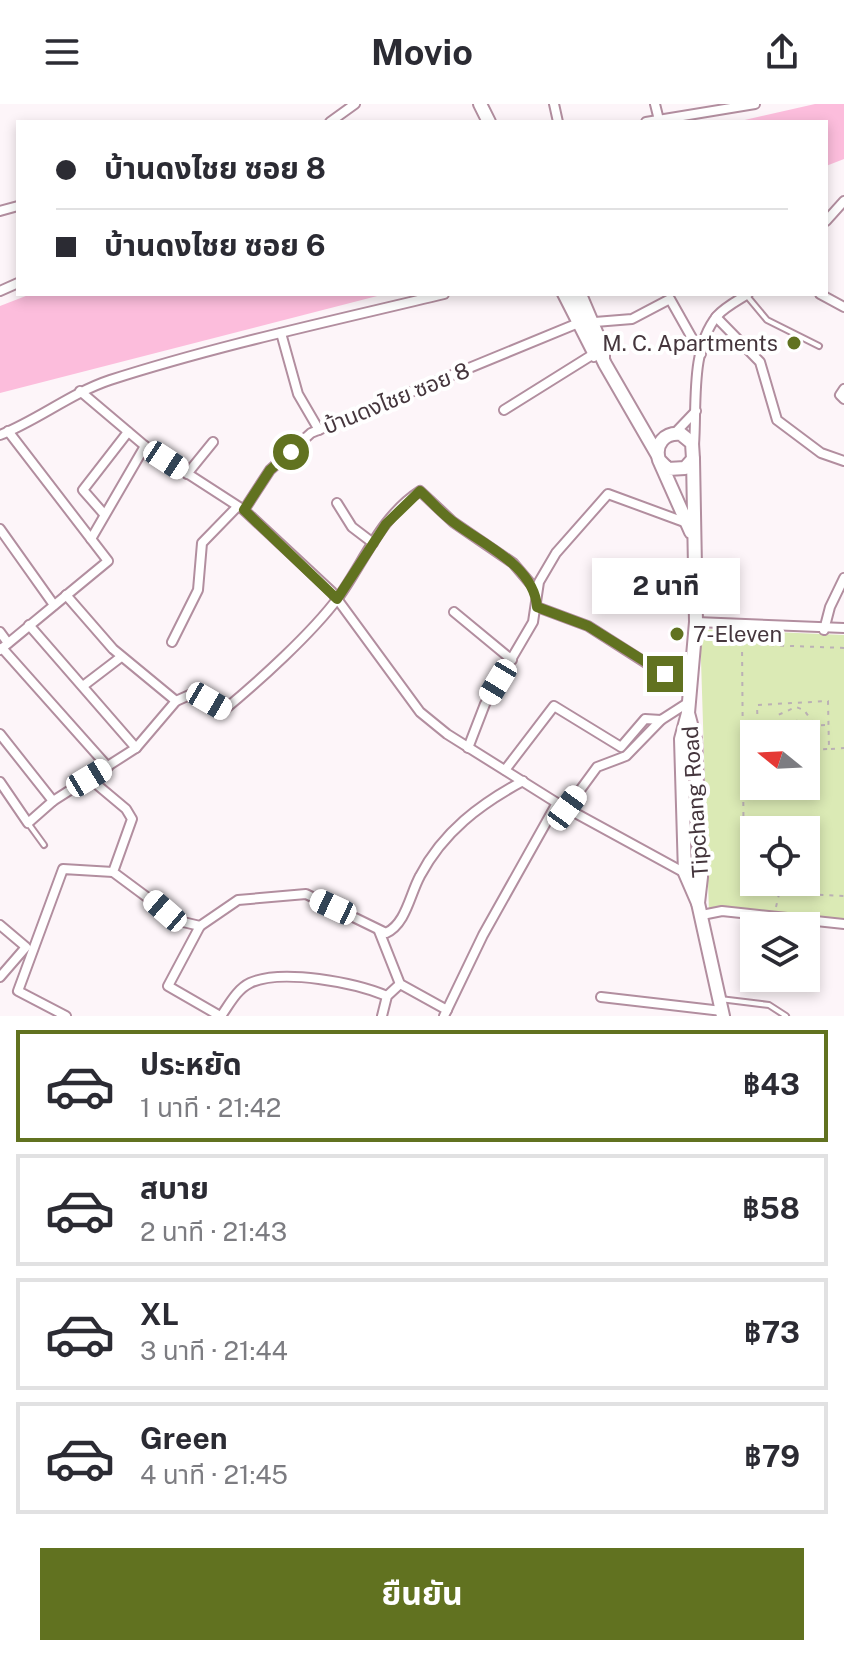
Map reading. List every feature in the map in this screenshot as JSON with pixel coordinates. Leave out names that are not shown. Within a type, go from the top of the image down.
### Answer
[{"type":"street","points":[[333,120],[355,104]]},
{"type":"street","points":[[655,104],[659,120],[755,104]]},
{"type":"street","points":[[840,213],[844,201]]},
{"type":"street","points":[[3,647],[108,561],[4,433],[80,391],[281,333],[436,296]]},
{"type":"street","points":[[564,296],[585,322]]},
{"type":"street","name":"Tipchang Road","points":[[573,296],[605,364],[658,457],[693,537]]},
{"type":"street","points":[[582,296],[592,355],[605,364]]},
{"type":"street","points":[[746,296],[716,317],[760,362],[777,420],[821,453],[844,461]]},
{"type":"street","points":[[824,296],[844,307]]},
{"type":"street","name":"บ้านดงไชย ซอย 8","points":[[172,642],[198,590],[202,543],[240,508],[270,470],[319,430],[585,322],[632,319],[670,299],[701,354]]},
{"type":"street","name":"Tipchang Road","points":[[716,317],[701,354],[698,377],[693,454],[696,622],[689,702],[695,739],[700,909],[721,1009]]},
{"type":"street","points":[[281,333],[298,394],[319,430]]},
{"type":"street","points":[[504,410],[592,355]]},
{"type":"street","points":[[844,389],[840,395],[844,399]]},
{"type":"street","points":[[80,391],[145,446],[240,508],[337,599],[420,712],[468,748],[557,803],[685,873]]},
{"type":"street","points":[[635,417],[670,435],[688,438],[693,454],[685,468],[674,470],[658,457],[670,435],[696,411]]},
{"type":"street","points":[[104,514],[83,490],[128,432]]},
{"type":"street","points":[[187,474],[213,442]]},
{"type":"street","points":[[91,539],[145,446]]},
{"type":"street","points":[[0,782],[28,823],[53,801],[136,748],[176,701],[194,693],[224,710],[253,686],[337,599],[401,506],[420,491],[453,522],[513,563],[536,590]]},
{"type":"street","points":[[468,748],[485,704],[533,622],[537,607],[536,590],[556,553],[608,494],[687,524]]},
{"type":"street","points":[[337,503],[352,527],[373,543]]},
{"type":"street","points":[[0,529],[54,605]]},
{"type":"street","points":[[824,630],[830,607],[844,578]]},
{"type":"street","points":[[66,595],[121,657],[176,701]]},
{"type":"street","points":[[537,607],[588,626],[689,702]]},
{"type":"street","points":[[454,612],[512,660]]},
{"type":"street","points":[[696,622],[824,630],[844,628]]},
{"type":"street","points":[[29,625],[136,748]]},
{"type":"street","points":[[0,632],[3,647],[108,767]]},
{"type":"street","points":[[83,686],[121,657]]},
{"type":"street","points":[[567,808],[597,767],[626,756],[661,720],[689,702]]},
{"type":"street","points":[[689,702],[681,739],[686,881],[700,909],[740,913]]},
{"type":"street","points":[[505,770],[554,706],[621,747],[645,719],[661,720]]},
{"type":"street","points":[[0,734],[53,801]]},
{"type":"street","points":[[89,778],[126,809],[132,819],[113,872]]},
{"type":"street","points":[[387,996],[355,983],[266,979],[250,982],[220,1016],[168,986],[200,926],[238,900],[306,894],[379,931],[393,930],[420,875],[465,817],[523,781]]},
{"type":"street","points":[[379,931],[400,984],[446,1013],[483,935],[557,803]]},
{"type":"street","points":[[66,1016],[18,991],[63,869],[113,872],[179,921],[200,926]]},
{"type":"street","points":[[820,921],[844,924]]},
{"type":"street","points":[[0,925],[26,947],[0,977]]},
{"type":"street","points":[[382,1016],[387,996],[400,984]]},
{"type":"street","points":[[601,997],[721,1009]]},
{"type":"lane","points":[[748,296],[767,320],[819,346]]},
{"type":"lane","points":[[28,823],[44,845]]},
{"type":"lane","points":[[721,1009],[769,1005],[786,1016]]},
{"type":"path","points":[[741,720],[742,644],[844,648]]},
{"type":"path","points":[[758,720],[757,705],[828,701],[829,749]]},
{"type":"path","points":[[792,705],[793,719]]},
{"type":"path","points":[[792,705],[807,713],[810,720]]},
{"type":"path","points":[[776,720],[792,705]]},
{"type":"path","points":[[820,726],[829,725]]},
{"type":"path","points":[[820,749],[844,748]]},
{"type":"path","points":[[820,895],[844,896]]},
{"type":"green space","points":[[700,629],[844,635],[844,922],[820,920],[820,912],[709,912]]},
{"type":"shaded area","points":[[815,104],[844,104],[844,159],[828,165],[828,120],[745,120]]},
{"type":"shaded area","points":[[26,296],[377,296],[0,393],[0,306]]},
{"type":"place","name":"M. C. Apartments","points":[[794,343]]},
{"type":"place","name":"7-Eleven","points":[[677,634]]},
{"type":"route","points":[[291,452],[270,470],[244,510],[337,599],[386,524],[401,506],[420,491],[453,522],[513,563],[536,590],[537,607],[588,626],[665,674]]}]
